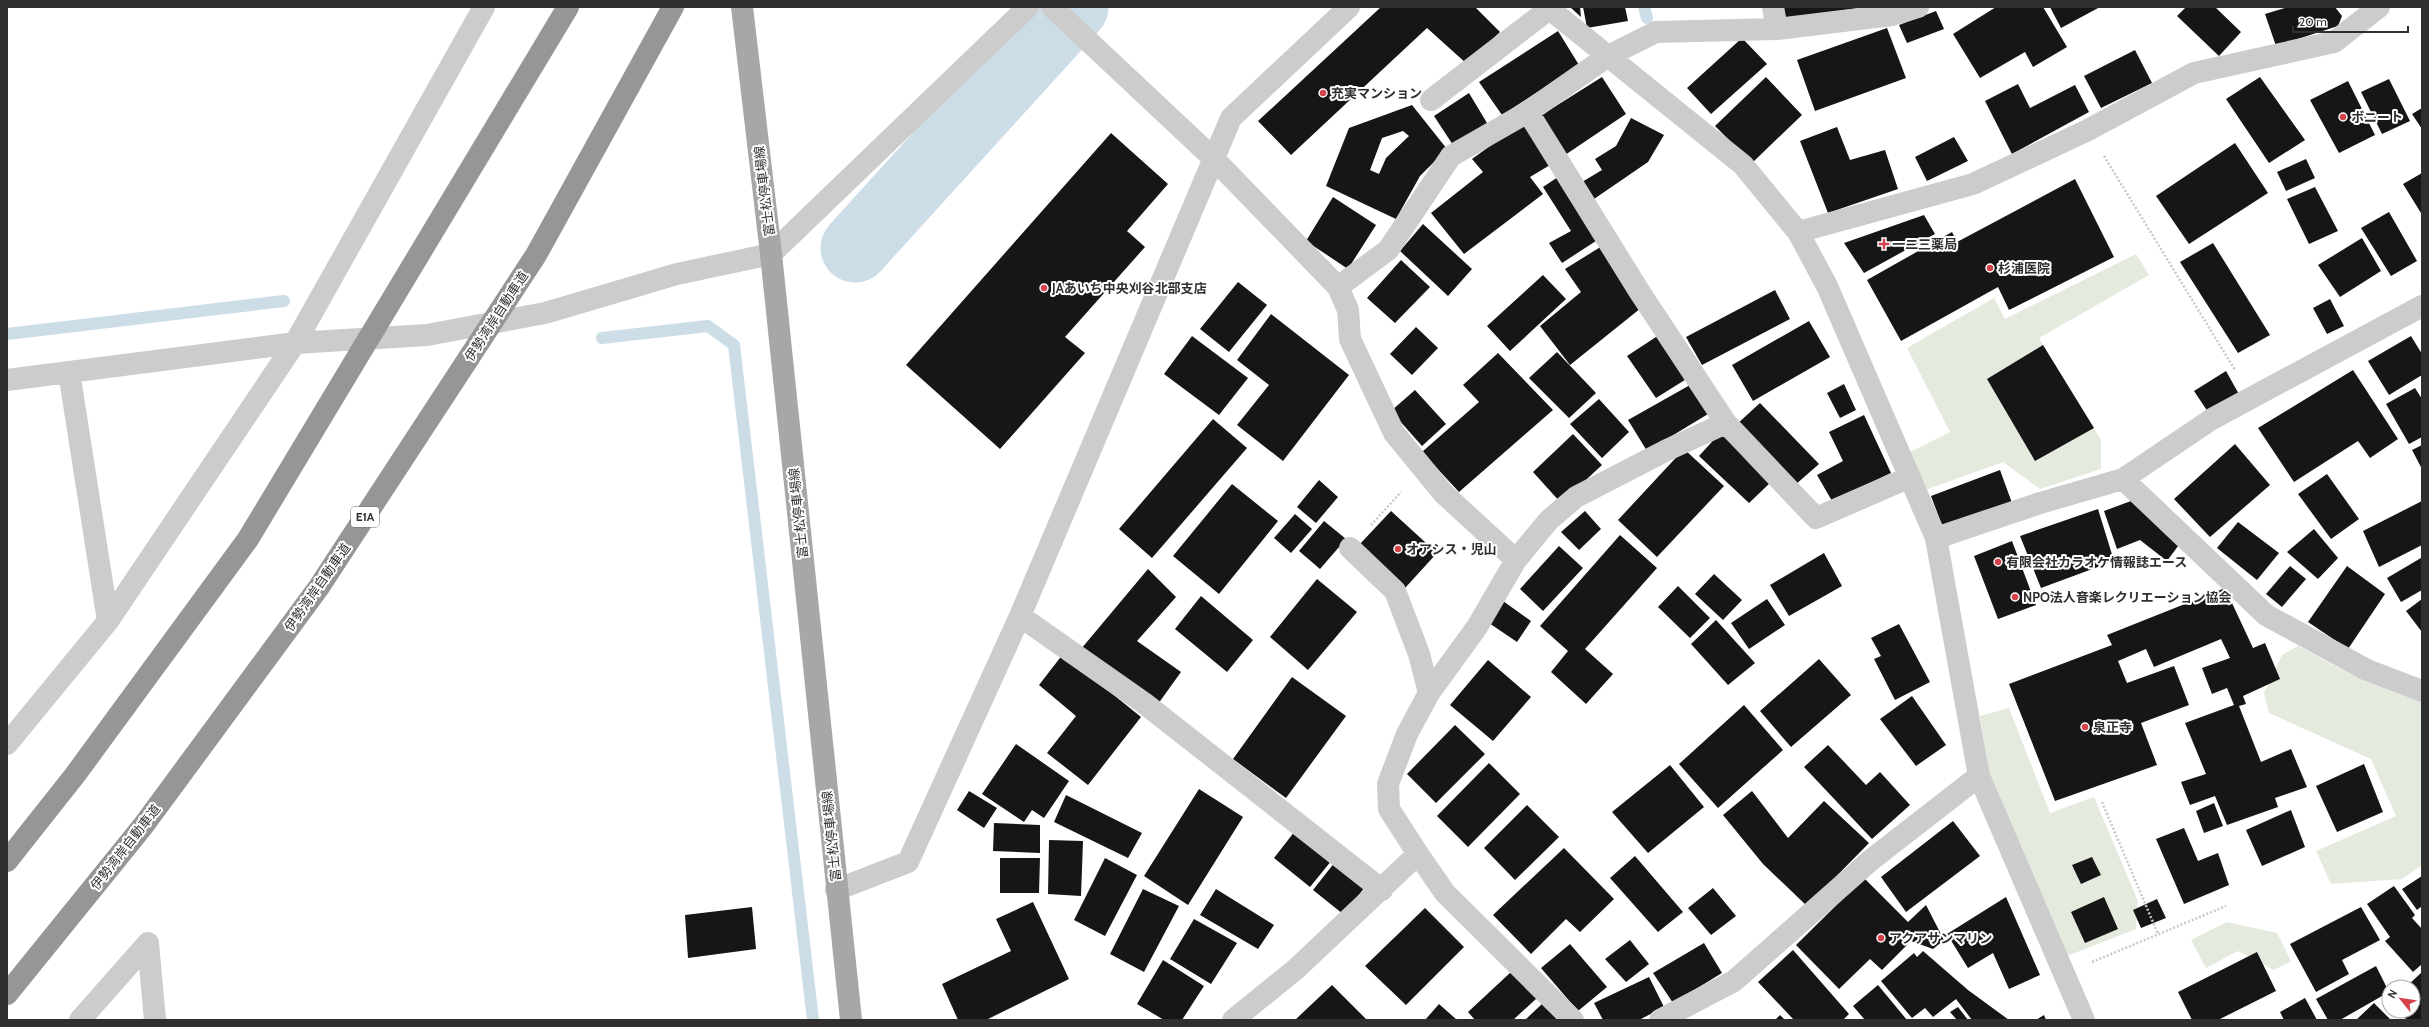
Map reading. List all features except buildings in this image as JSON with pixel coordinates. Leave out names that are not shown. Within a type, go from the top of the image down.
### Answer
[{"type":"highway","points":[[7,861],[75,775],[248,539],[568,7]]},
{"type":"highway","name":"伊勢湾岸自動車道","points":[[7,994],[143,826],[319,587],[536,255],[673,7]]},
{"type":"main road","name":"富士松停車場線","points":[[742,8],[771,254],[836,890],[851,1020]]},
{"type":"street","points":[[7,744],[108,621],[295,343],[484,7]]},
{"type":"street","points":[[7,380],[295,343],[427,335],[545,313],[677,274],[771,254],[1028,7]]},
{"type":"street","points":[[836,890],[908,862],[1020,616],[1231,118],[1349,7]]},
{"type":"street","points":[[1773,7],[1777,29]]},
{"type":"street","points":[[1338,288],[1388,250],[1452,156],[1528,112],[1608,56],[1656,32],[1777,29],[1892,16],[1918,7]]},
{"type":"street","points":[[1798,232],[1973,184],[2088,130],[2194,73],[2334,42],[2379,7]]},
{"type":"street","points":[[1052,8],[1214,159],[1338,288],[1348,310],[1350,339],[1394,433],[1444,494],[1516,560]]},
{"type":"street","points":[[1431,100],[1548,8],[1743,166],[1798,232],[1827,286],[1936,538],[1979,776],[2084,1020]]},
{"type":"street","points":[[1528,112],[1639,291],[1726,423],[1816,518],[1910,477]]},
{"type":"street","points":[[1936,538],[2040,503],[2123,478],[2212,419],[2422,306]]},
{"type":"street","points":[[69,372],[108,621]]},
{"type":"street","points":[[1573,1020],[1445,893],[1389,809],[1388,784],[1407,734],[1430,693],[1477,627],[1516,560],[1549,520],[1576,497],[1667,450],[1726,423]]},
{"type":"street","points":[[2123,478],[2266,615],[2367,670],[2422,691]]},
{"type":"street","points":[[1350,548],[1396,591],[1419,654],[1430,693]]},
{"type":"street","points":[[1020,616],[1144,703],[1382,890]]},
{"type":"street","points":[[1660,1020],[1734,981],[1871,860],[1979,776]]},
{"type":"street","points":[[1233,1020],[1296,969],[1382,890],[1418,854]]},
{"type":"street","points":[[80,1020],[148,944],[155,1020]]},
{"type":"path","points":[[2088,130],[2252,398]]},
{"type":"path","points":[[1350,548],[1423,468]]},
{"type":"path","points":[[2102,802],[2158,934]]},
{"type":"path","points":[[2064,973],[2226,906]]},
{"type":"shaded area","points":[[2136,254],[2149,275],[2039,338],[2101,440],[2101,469],[2040,489],[2003,462],[1925,490],[1910,452],[1950,432],[1907,348],[1994,298],[2005,319]]},
{"type":"shaded area","points":[[2298,646],[2364,681],[2422,703],[2422,865],[2402,879],[2331,884],[2316,851],[2396,816],[2371,759],[2269,713],[2264,693],[2282,655]]},
{"type":"shaded area","points":[[2009,708],[2050,813],[2094,797],[2138,901],[2136,929],[2067,956],[1990,776],[1980,716]]},
{"type":"shaded area","points":[[2227,922],[2277,933],[2291,961],[2274,970],[2238,951],[2206,968],[2191,940]]},
{"type":"waterway","points":[[855,248],[1074,7]]},
{"type":"waterway","points":[[1644,7],[1647,18]]},
{"type":"waterway","points":[[7,334],[284,301]]},
{"type":"waterway","points":[[602,338],[708,326],[734,345],[813,1020]]},
{"type":"place","name":"充実マンション","points":[[1323,93]]},
{"type":"place","name":"ボニート","points":[[2343,117]]},
{"type":"place","name":"一二三薬局","points":[[1884,244]]},
{"type":"place","name":"杉浦医院","points":[[1990,268]]},
{"type":"place","name":"JAあいち中央刈谷北部支店","points":[[1044,288]]},
{"type":"place","name":"オアシス・児山","points":[[1398,549]]},
{"type":"place","name":"有限会社カラオケ情報誌エース","points":[[1998,562]]},
{"type":"place","name":"NPO法人音楽レクリエーション協会","points":[[2015,597]]},
{"type":"place","name":"泉正寺","points":[[2085,727]]},
{"type":"place","name":"アクアサンマリン","points":[[1881,938]]}]
